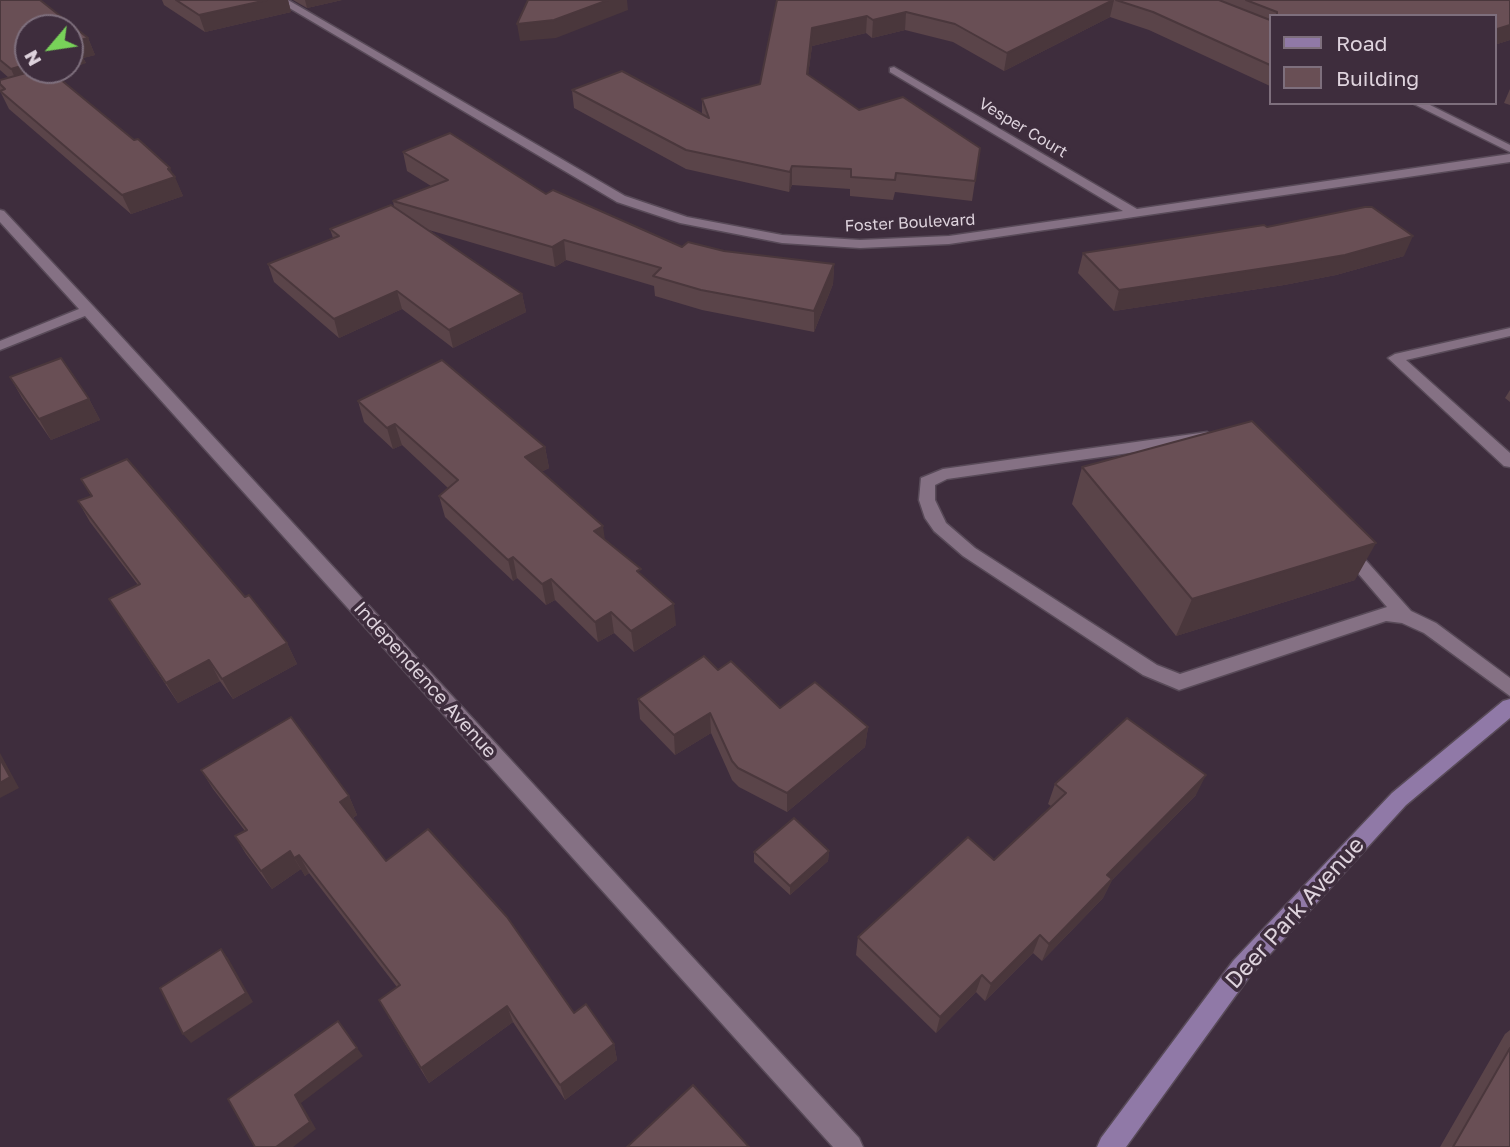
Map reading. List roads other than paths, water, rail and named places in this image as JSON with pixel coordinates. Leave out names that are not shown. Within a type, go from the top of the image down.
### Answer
[{"type":"main road","name":"Deer Park Avenue","points":[[1110,1147],[1241,969],[1399,799],[1510,707]]},
{"type":"street","name":"Foster Boulevard","points":[[281,0],[621,199],[684,220],[782,239],[860,244],[948,240],[1510,158]]},
{"type":"street","name":"Vesper Court","points":[[894,70],[1135,213]]},
{"type":"street","points":[[1420,105],[1510,149]]},
{"type":"street","name":"Independence Avenue","points":[[0,214],[850,1147]]},
{"type":"street","points":[[0,346],[89,310]]},
{"type":"street","points":[[1510,332],[1395,358],[1510,462]]},
{"type":"street","points":[[1229,435],[943,474],[928,482],[928,500],[933,518],[940,527],[969,552],[1150,670],[1179,682],[1386,614],[1405,616],[1430,628],[1510,688]]},
{"type":"street","points":[[1332,533],[1405,616]]}]
